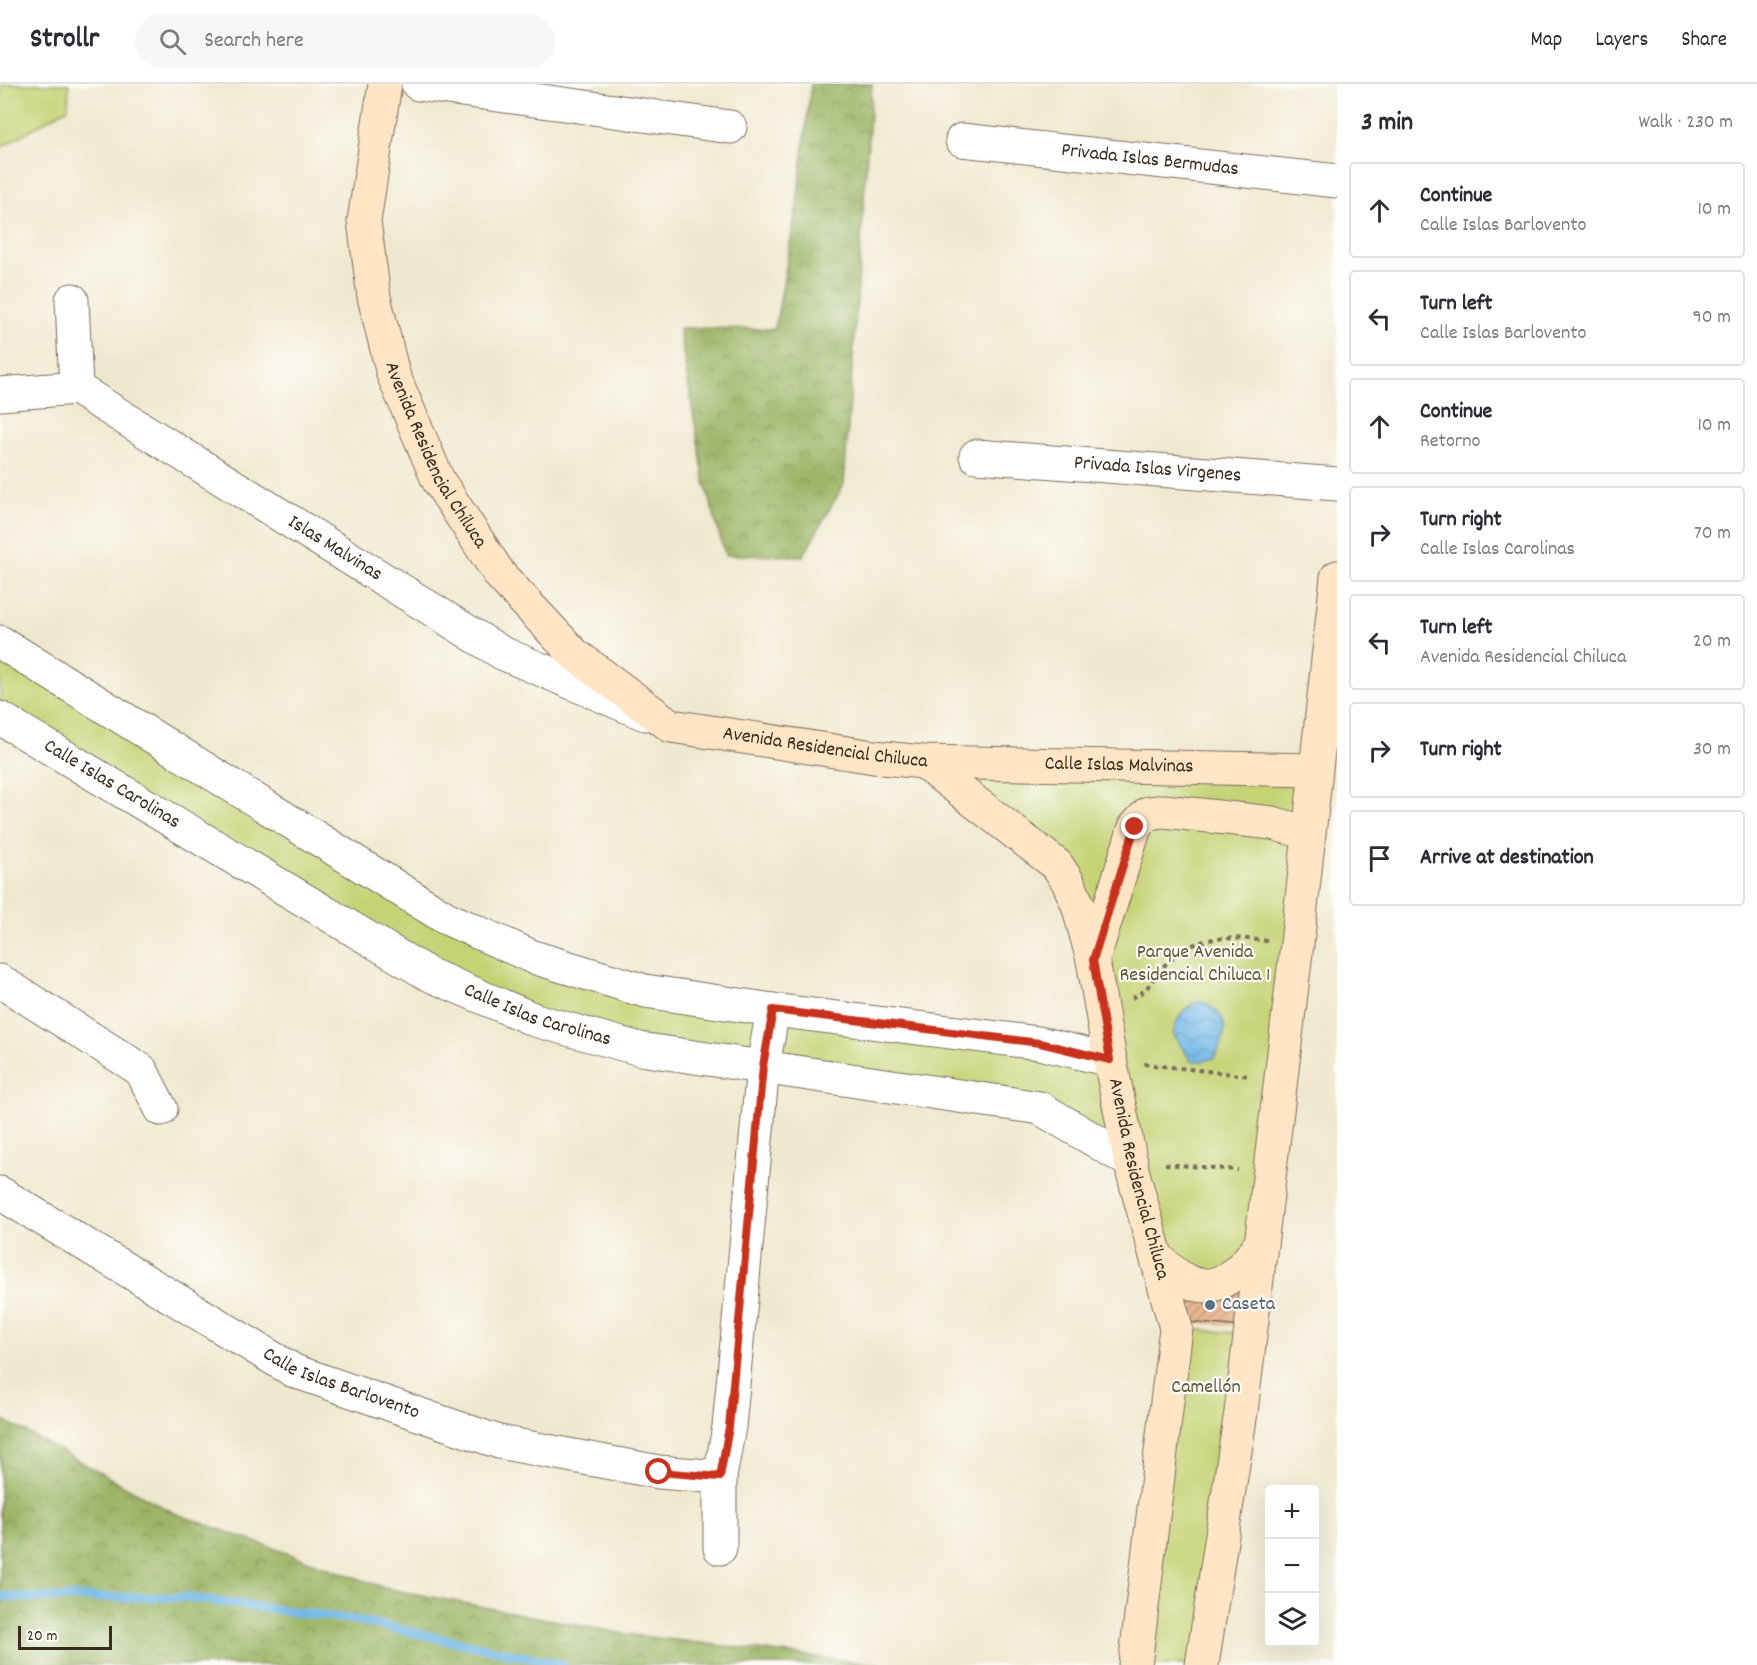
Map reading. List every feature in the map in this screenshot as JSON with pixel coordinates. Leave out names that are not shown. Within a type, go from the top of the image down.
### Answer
[{"type":"street","name":"Avenida Residencial Chiluca","points":[[385,84],[364,221],[374,297],[393,374],[438,480],[500,574],[574,654],[671,726],[874,757],[923,762],[1057,865],[1068,882],[1078,905],[1093,960],[1131,1162],[1176,1328],[1135,1665]]},
{"type":"street","points":[[418,84],[730,127]]},
{"type":"street","name":"Privada Islas Bermudas","points":[[962,140],[1337,181]]},
{"type":"street","points":[[0,394],[76,388],[72,300]]},
{"type":"street","name":"Islas Malvinas","points":[[76,388],[502,653],[671,726]]},
{"type":"street","name":"Privada Islas Virgenes","points":[[976,456],[1337,484]]},
{"type":"street","points":[[1202,1665],[1241,1412],[1297,944],[1337,577]]},
{"type":"street","points":[[0,642],[446,918],[533,957],[645,991],[773,1010],[1040,1043],[1110,1060]]},
{"type":"street","name":"Calle Islas Carolinas","points":[[0,718],[428,974],[535,1020],[629,1046],[1040,1108],[1131,1162]]},
{"type":"street","name":"Calle Islas Malvinas","points":[[923,762],[1316,770]]},
{"type":"street","points":[[1093,960],[1135,827],[1148,813],[1164,811],[1272,823],[1308,833]]},
{"type":"street","points":[[0,981],[141,1070],[161,1108]]},
{"type":"street","points":[[720,1548],[720,1477],[729,1427],[763,1066],[773,1010]]},
{"type":"street","name":"Calle Islas Barlovento","points":[[0,1192],[294,1371],[499,1442],[659,1472],[720,1477]]},
{"type":"street","points":[[1156,1256],[1189,1282],[1209,1285],[1224,1281],[1238,1272],[1261,1243]]},
{"type":"path","points":[[1100,999],[1128,999],[1140,995],[1150,986],[1162,967],[1189,945],[1211,939],[1240,938],[1297,944]]},
{"type":"path","points":[[1110,1060],[1281,1080]]},
{"type":"path","points":[[1131,1162],[1269,1173]]},
{"type":"green space","points":[[3,84],[69,84],[68,108],[0,148],[0,97]]},
{"type":"green space","points":[[811,84],[872,84],[844,484],[803,556],[725,555],[705,483],[679,328],[775,329],[797,205]]},
{"type":"green space","name":"Parque Avenida Residencial Chiluca 1","points":[[0,642],[533,957],[1109,1060],[1078,905],[923,762],[1315,770],[1261,1243],[1209,1285],[1156,1256],[1133,1173],[1040,1108],[535,1020],[0,718]]},
{"type":"green space","name":"Camellón","points":[[1176,1328],[1250,1334],[1202,1665],[1135,1665]]},
{"type":"green space","points":[[0,1418],[174,1513],[385,1588],[625,1634],[882,1665],[0,1665]]},
{"type":"water","points":[[1199,1000],[1217,1011],[1222,1018],[1223,1039],[1214,1058],[1191,1061],[1173,1034],[1182,1014]]},
{"type":"building","name":"Caseta","points":[[1165,1269],[1251,1273],[1244,1327],[1177,1321]]},
{"type":"waterway","points":[[0,1596],[29,1598],[183,1597],[355,1620],[563,1665]]},
{"type":"place","name":"Caseta","points":[[1210,1305]]},
{"type":"route","points":[[659,1472],[720,1477],[729,1427],[763,1066],[773,1010],[1040,1043],[1110,1060],[1093,960],[1135,827]]}]
